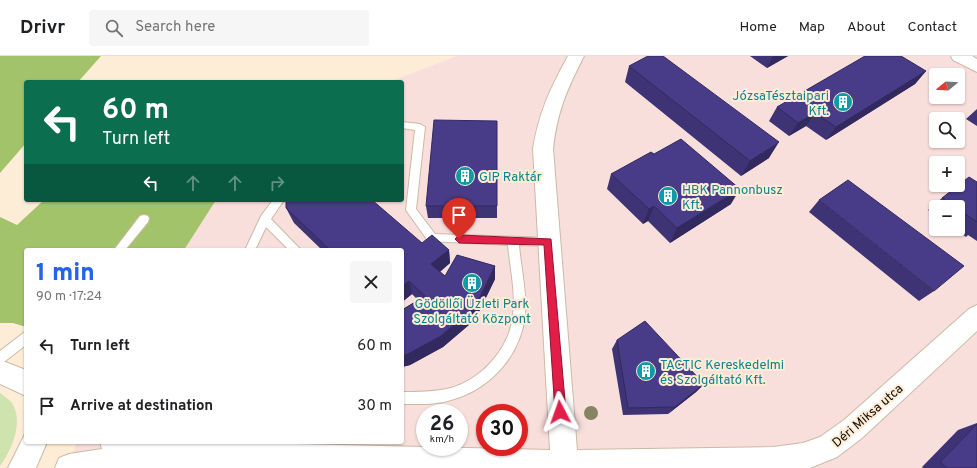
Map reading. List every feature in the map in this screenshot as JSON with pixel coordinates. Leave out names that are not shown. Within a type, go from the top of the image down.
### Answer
[{"type":"street","points":[[565,466],[548,242],[544,178],[544,149],[546,128],[557,92],[576,56]]},
{"type":"street","points":[[959,56],[977,66]]},
{"type":"street","name":"Déri Miksa utca","points":[[149,461],[565,466],[772,461],[803,457],[828,448],[854,429],[977,316]]},
{"type":"street","points":[[0,372],[15,377],[24,383]]},
{"type":"street","points":[[22,468],[33,444]]},
{"type":"street","points":[[117,444],[149,461]]},
{"type":"street","points":[[69,468],[149,461]]},
{"type":"lane","points":[[404,124],[420,127],[411,210],[432,238],[548,242]]},
{"type":"lane","points":[[251,248],[265,219],[278,202]]},
{"type":"lane","points":[[121,248],[144,219]]},
{"type":"lane","points":[[265,219],[294,248]]},
{"type":"lane","points":[[404,398],[429,398],[452,394],[468,387],[485,376],[507,350],[515,333],[519,314],[513,241]]},
{"type":"lane","points":[[0,359],[24,339]]},
{"type":"shaded area","points":[[457,56],[977,56],[977,468],[67,468],[76,444],[404,444],[404,248],[185,248],[215,202],[404,202],[404,80],[394,80]]},
{"type":"green space","points":[[0,56],[101,56],[80,80],[24,80],[24,145],[0,173]]},
{"type":"green space","points":[[42,202],[215,202],[185,248],[24,248],[24,326],[13,323],[0,323],[0,217],[17,225]]},
{"type":"green space","points":[[0,393],[12,403],[17,419],[17,427],[9,452],[0,466]]},
{"type":"building","points":[[648,56],[663,56],[779,142],[750,161],[629,66]]},
{"type":"building","name":"JózsaTésztaipari Kft.","points":[[865,56],[901,56],[926,71],[836,127],[815,113],[798,123],[777,107]]},
{"type":"building","name":"GIP Raktár","points":[[434,120],[497,121],[497,206],[426,206]]},
{"type":"building","name":"HBK Pannonbusz Kft.","points":[[681,139],[740,189],[677,228],[654,206],[649,209],[611,174],[651,152],[654,154]]},
{"type":"building","points":[[969,177],[977,182],[977,222],[965,214],[965,200],[945,200],[942,198],[950,192],[965,192],[965,180]]},
{"type":"building","points":[[848,180],[964,266],[934,291],[819,200]]},
{"type":"building","name":"Gödöllői Üzleti Park Szolgáltató Központ","points":[[286,202],[374,202],[422,243],[432,235],[449,250],[431,264],[445,276],[457,255],[495,266],[480,297],[469,312],[441,336],[404,356],[404,309],[425,296],[409,281],[404,285],[404,248],[328,248],[286,208]]},
{"type":"building","name":"TACTIC Kereskedelmi és Szolgáltató Kft.","points":[[645,321],[704,384],[675,407],[628,408],[617,340]]},
{"type":"building","points":[[977,424],[977,468],[947,468],[940,462]]},
{"type":"place","name":"JózsaTésztaipari Kft.","points":[[843,102]]},
{"type":"place","name":"GIP Raktár","points":[[465,176]]},
{"type":"place","name":"HBK Pannonbusz Kft.","points":[[668,196]]},
{"type":"place","name":"Gödöllői Üzleti Park Szolgáltató Központ","points":[[472,283]]},
{"type":"place","name":"TACTIC Kereskedelmi és Szolgáltató Kft.","points":[[646,371]]},
{"type":"route","points":[[459,239],[548,242],[560,412]]}]
